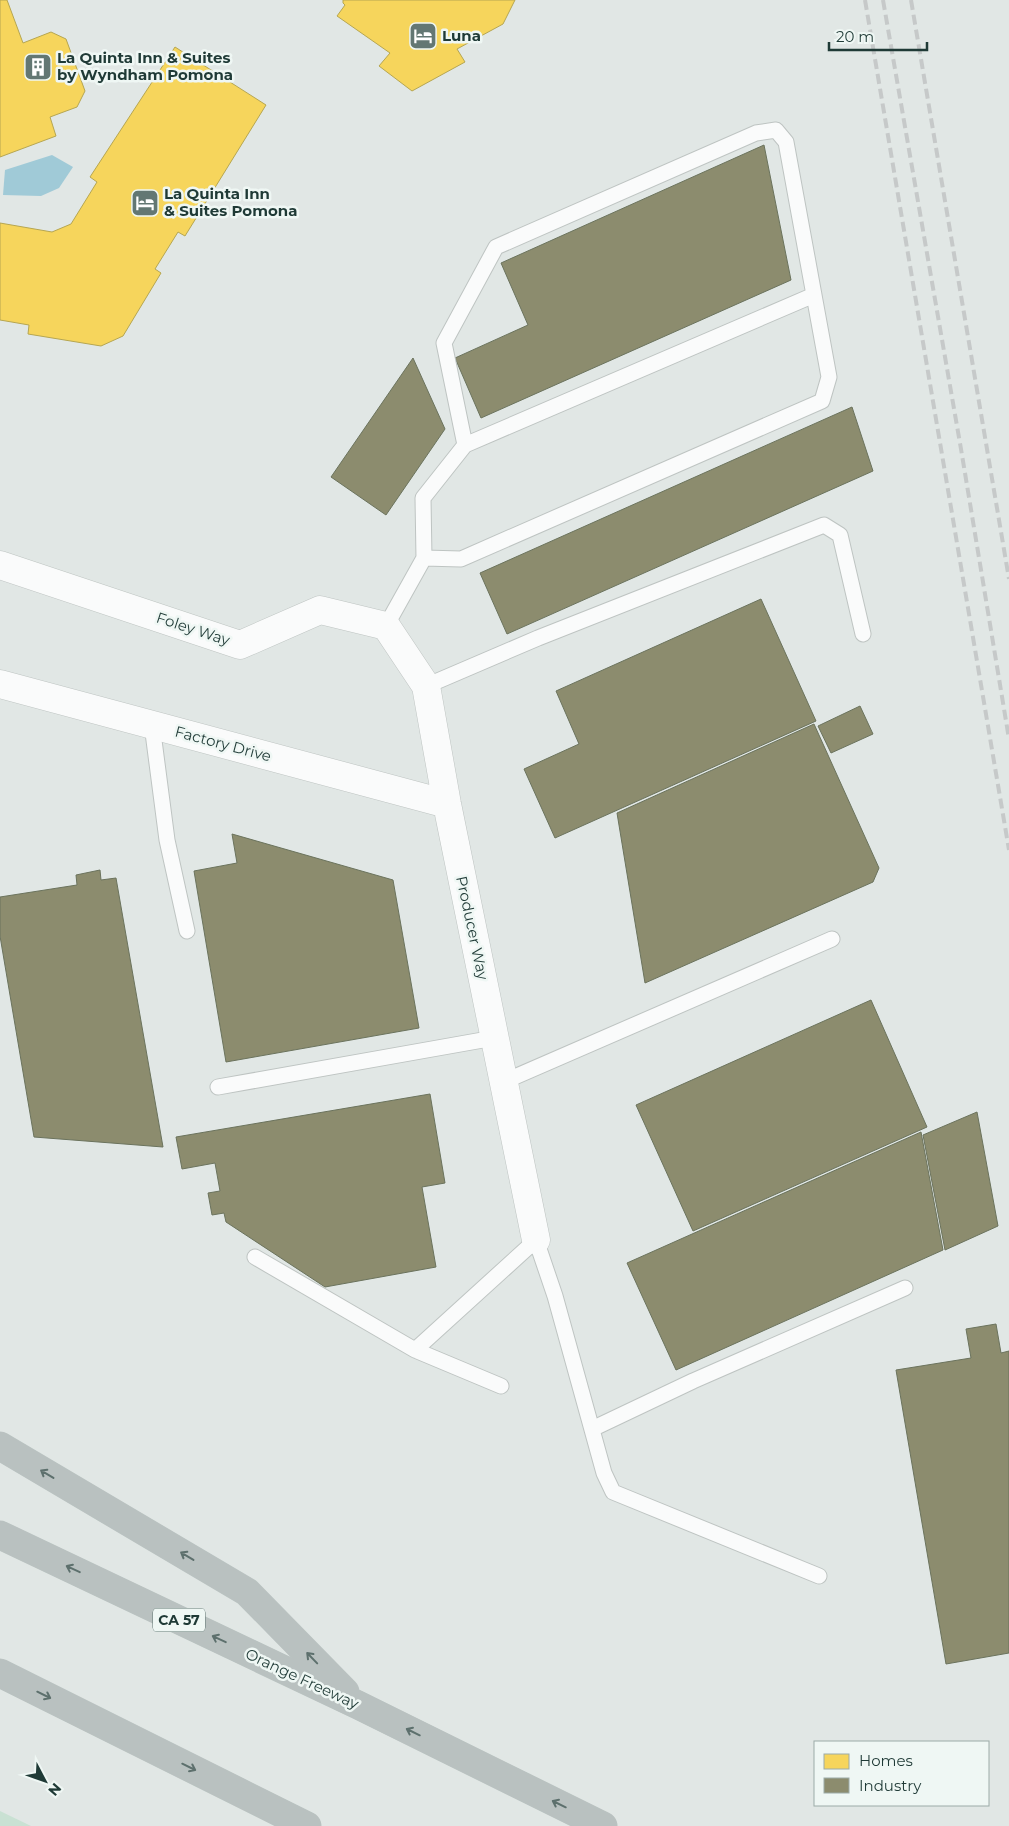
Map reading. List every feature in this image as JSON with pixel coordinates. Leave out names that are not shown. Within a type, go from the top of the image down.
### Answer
[{"type":"highway","points":[[0,1446],[247,1592],[358,1705]]},
{"type":"highway","name":"Orange Freeway","points":[[0,1535],[358,1705],[603,1826]]},
{"type":"highway","points":[[0,1673],[307,1826]]},
{"type":"street","name":"Foley Way","points":[[0,565],[240,645],[320,610],[386,626]]},
{"type":"street","name":"Producer Way","points":[[386,626],[426,686],[447,804],[536,1240]]},
{"type":"street","name":"Factory Drive","points":[[0,684],[447,804]]},
{"type":"lane","points":[[424,558],[461,559],[822,401],[829,377],[786,142],[776,130],[756,132],[496,247],[444,343],[465,445]]},
{"type":"lane","points":[[386,626],[424,558],[423,498],[465,445],[814,295]]},
{"type":"lane","points":[[426,686],[538,638],[824,525],[840,535],[863,634]]},
{"type":"lane","points":[[152,725],[166,840],[187,931]]},
{"type":"lane","points":[[503,1082],[832,939]]},
{"type":"lane","points":[[218,1087],[494,1038]]},
{"type":"lane","points":[[414,1350],[536,1240],[555,1296],[604,1473],[613,1492],[819,1576]]},
{"type":"lane","points":[[255,1257],[414,1350],[500,1386]]},
{"type":"lane","points":[[592,1429],[693,1380],[905,1288]]},
{"type":"green space","points":[[0,1811],[31,1826],[0,1826]]},
{"type":"water","points":[[52,155],[73,167],[59,188],[41,196],[3,195],[5,170]]},
{"type":"building: Homes","name":"La Quinta Inn & Suites by Wyndham Pomona","points":[[0,0],[7,0],[23,43],[51,32],[66,39],[85,91],[77,107],[50,117],[56,136],[0,157]]},
{"type":"building: Homes","name":"Luna","points":[[343,0],[515,0],[503,24],[457,49],[465,62],[412,91],[379,66],[390,53],[337,16],[345,5]]},
{"type":"building: Homes","name":"La Quinta Inn & Suites Pomona","points":[[175,47],[266,105],[185,236],[178,232],[155,269],[161,273],[123,336],[101,346],[28,334],[29,325],[0,320],[0,223],[52,232],[71,224],[97,182],[90,177]]},
{"type":"building: Industry","points":[[764,145],[791,280],[481,418],[455,358],[528,325],[501,263]]},
{"type":"building: Industry","points":[[413,358],[445,429],[386,515],[331,477]]},
{"type":"building: Industry","points":[[852,407],[873,471],[507,634],[480,573]]},
{"type":"building: Industry","points":[[761,599],[816,721],[555,838],[524,769],[579,744],[556,691]]},
{"type":"building: Industry","points":[[860,706],[873,734],[831,753],[818,726]]},
{"type":"building: Industry","points":[[814,724],[879,868],[873,882],[645,983],[617,813]]},
{"type":"building: Industry","points":[[232,834],[393,880],[419,1028],[226,1062],[194,871],[237,863]]},
{"type":"building: Industry","points":[[100,870],[101,880],[116,878],[163,1147],[34,1137],[0,936],[0,897],[77,885],[76,875]]},
{"type":"building: Industry","points":[[871,1000],[927,1127],[693,1231],[636,1105]]},
{"type":"building: Industry","points":[[430,1094],[445,1183],[422,1187],[436,1267],[325,1287],[226,1222],[224,1213],[212,1215],[208,1193],[220,1191],[215,1163],[182,1169],[176,1137]]},
{"type":"building: Industry","points":[[977,1112],[998,1226],[945,1250],[923,1135]]},
{"type":"building: Industry","points":[[921,1132],[943,1250],[676,1370],[627,1263]]},
{"type":"building: Industry","points":[[996,1324],[1001,1353],[1009,1351],[1009,1653],[946,1664],[896,1370],[971,1358],[966,1329]]},
{"type":"railway","points":[[865,0],[1009,850]]},
{"type":"railway","points":[[883,0],[1009,739]]},
{"type":"railway","points":[[911,0],[1009,579]]},
{"type":"place","name":"Luna","points":[[423,36]]},
{"type":"place","name":"La Quinta Inn & Suites by Wyndham Pomona","points":[[38,67]]},
{"type":"place","name":"La Quinta Inn & Suites Pomona","points":[[145,203]]}]
